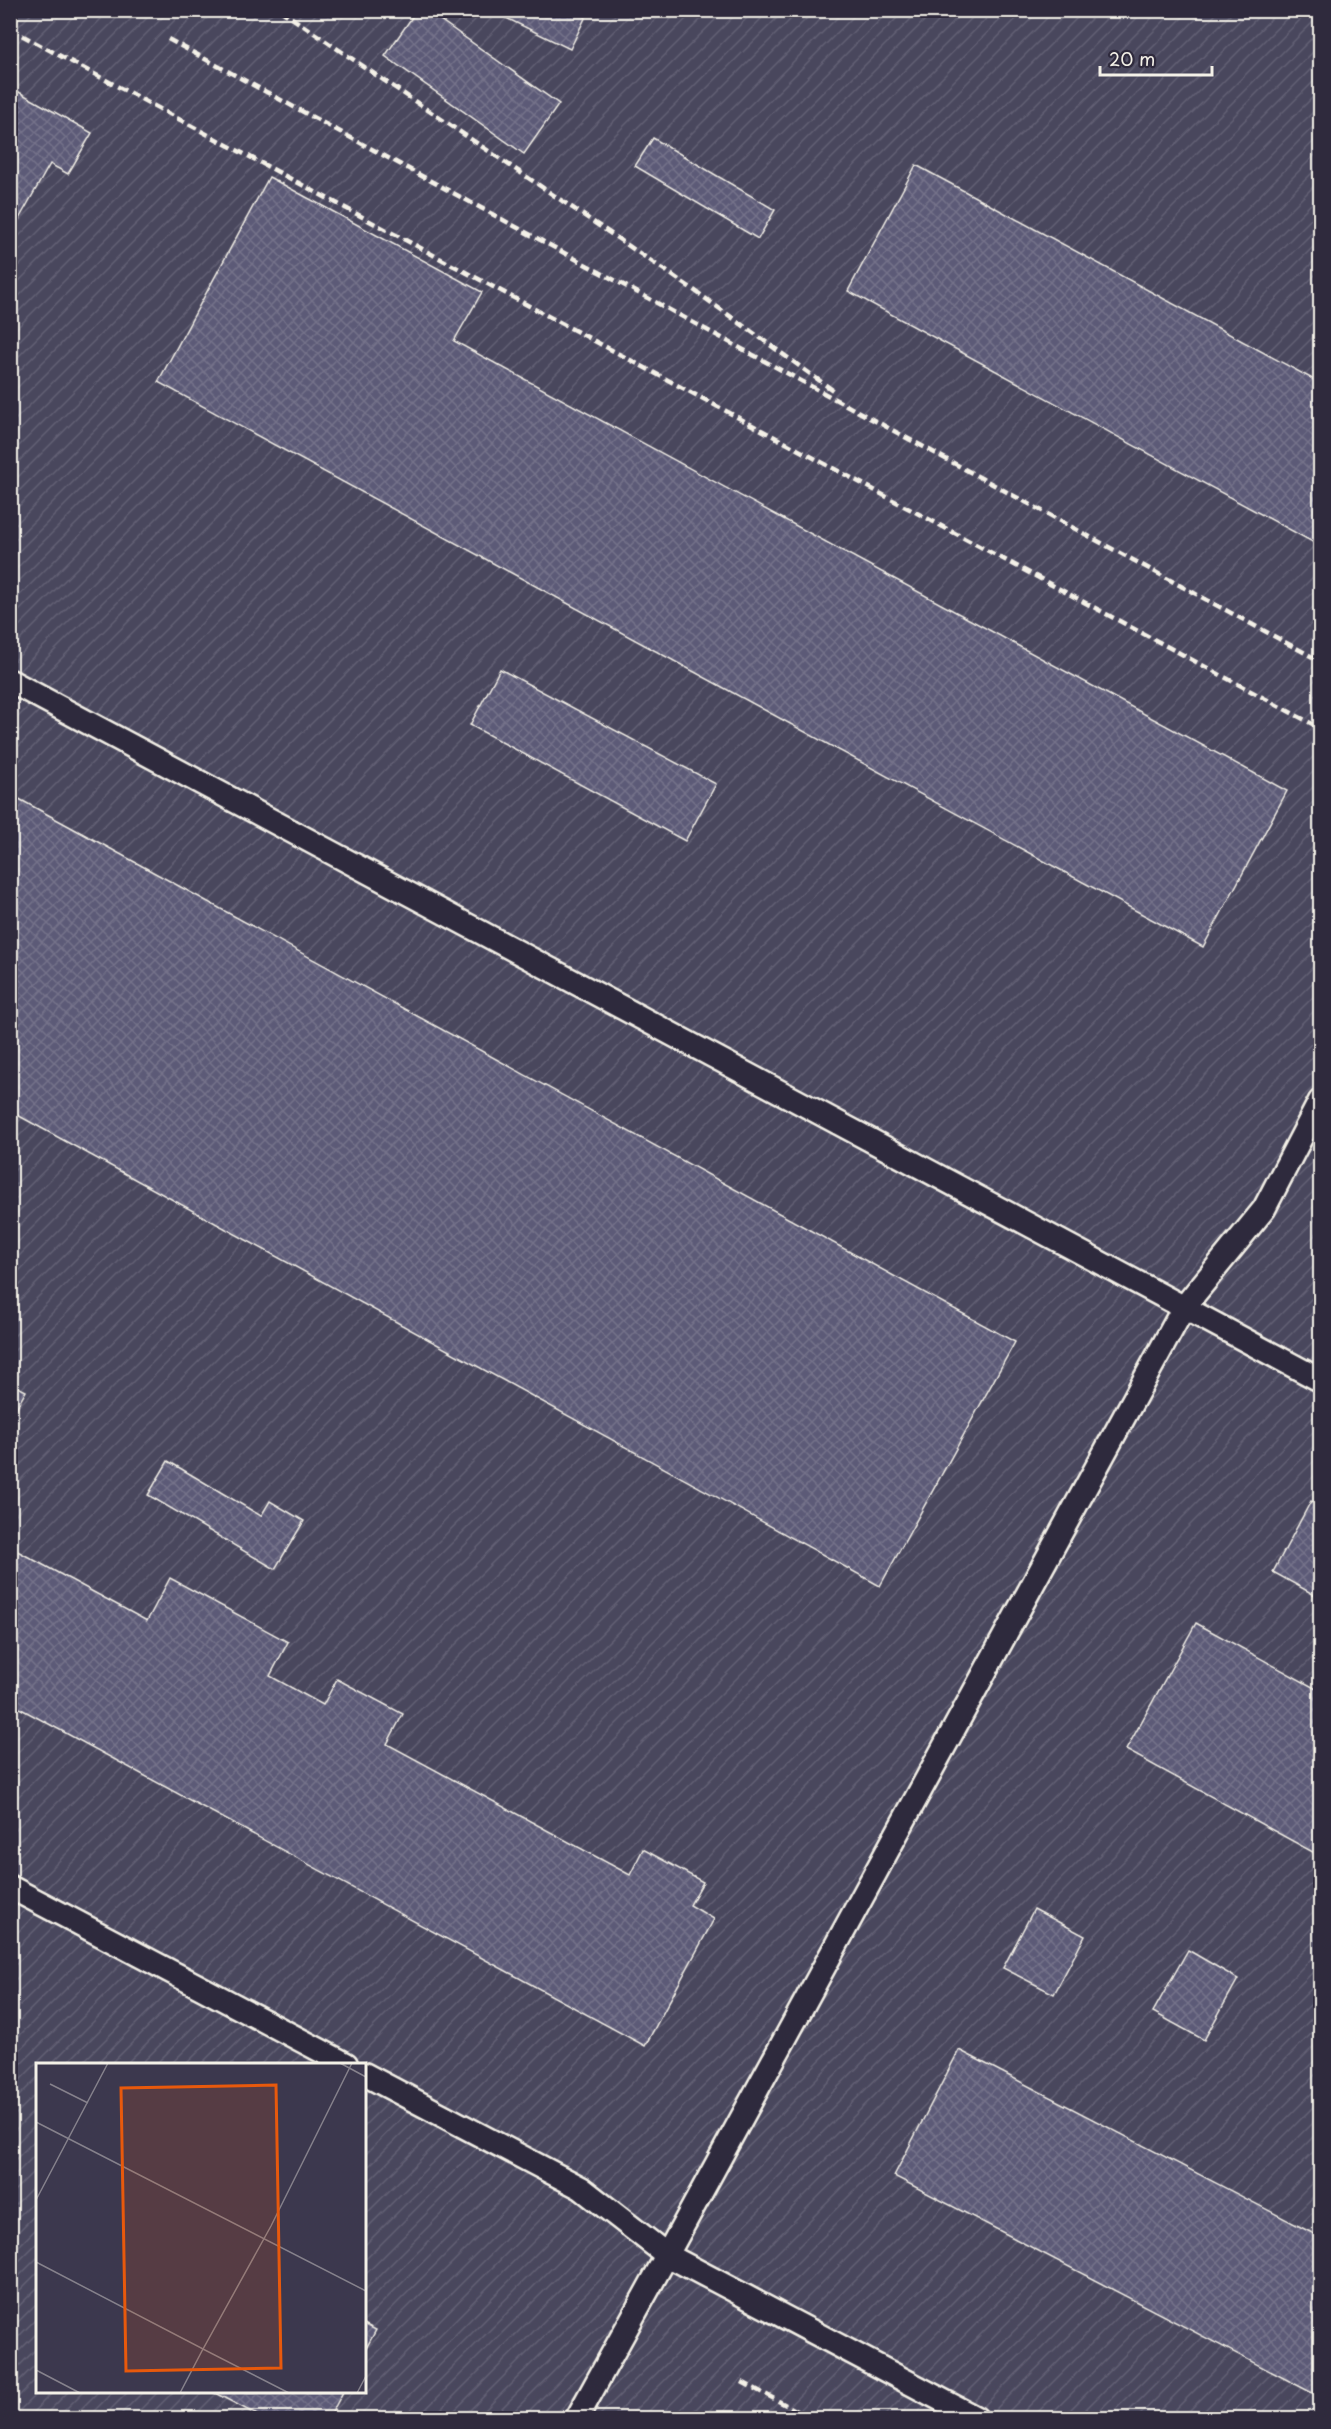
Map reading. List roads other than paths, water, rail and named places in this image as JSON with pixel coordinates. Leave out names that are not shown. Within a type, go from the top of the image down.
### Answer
[{"type":"lane","points":[[10,681],[1320,1380]]},
{"type":"lane","points":[[577,2418],[1184,1307],[1264,1209],[1320,1101]]},
{"type":"lane","points":[[10,1887],[344,2063]]},
{"type":"lane","points":[[366,2075],[581,2188],[667,2255],[976,2418]]},
{"type":"railway","points":[[280,10],[691,288],[834,391]]},
{"type":"railway","points":[[10,29],[1320,728]]},
{"type":"railway","points":[[168,39],[1320,661]]},
{"type":"railway","points":[[742,2382],[811,2418]]}]
